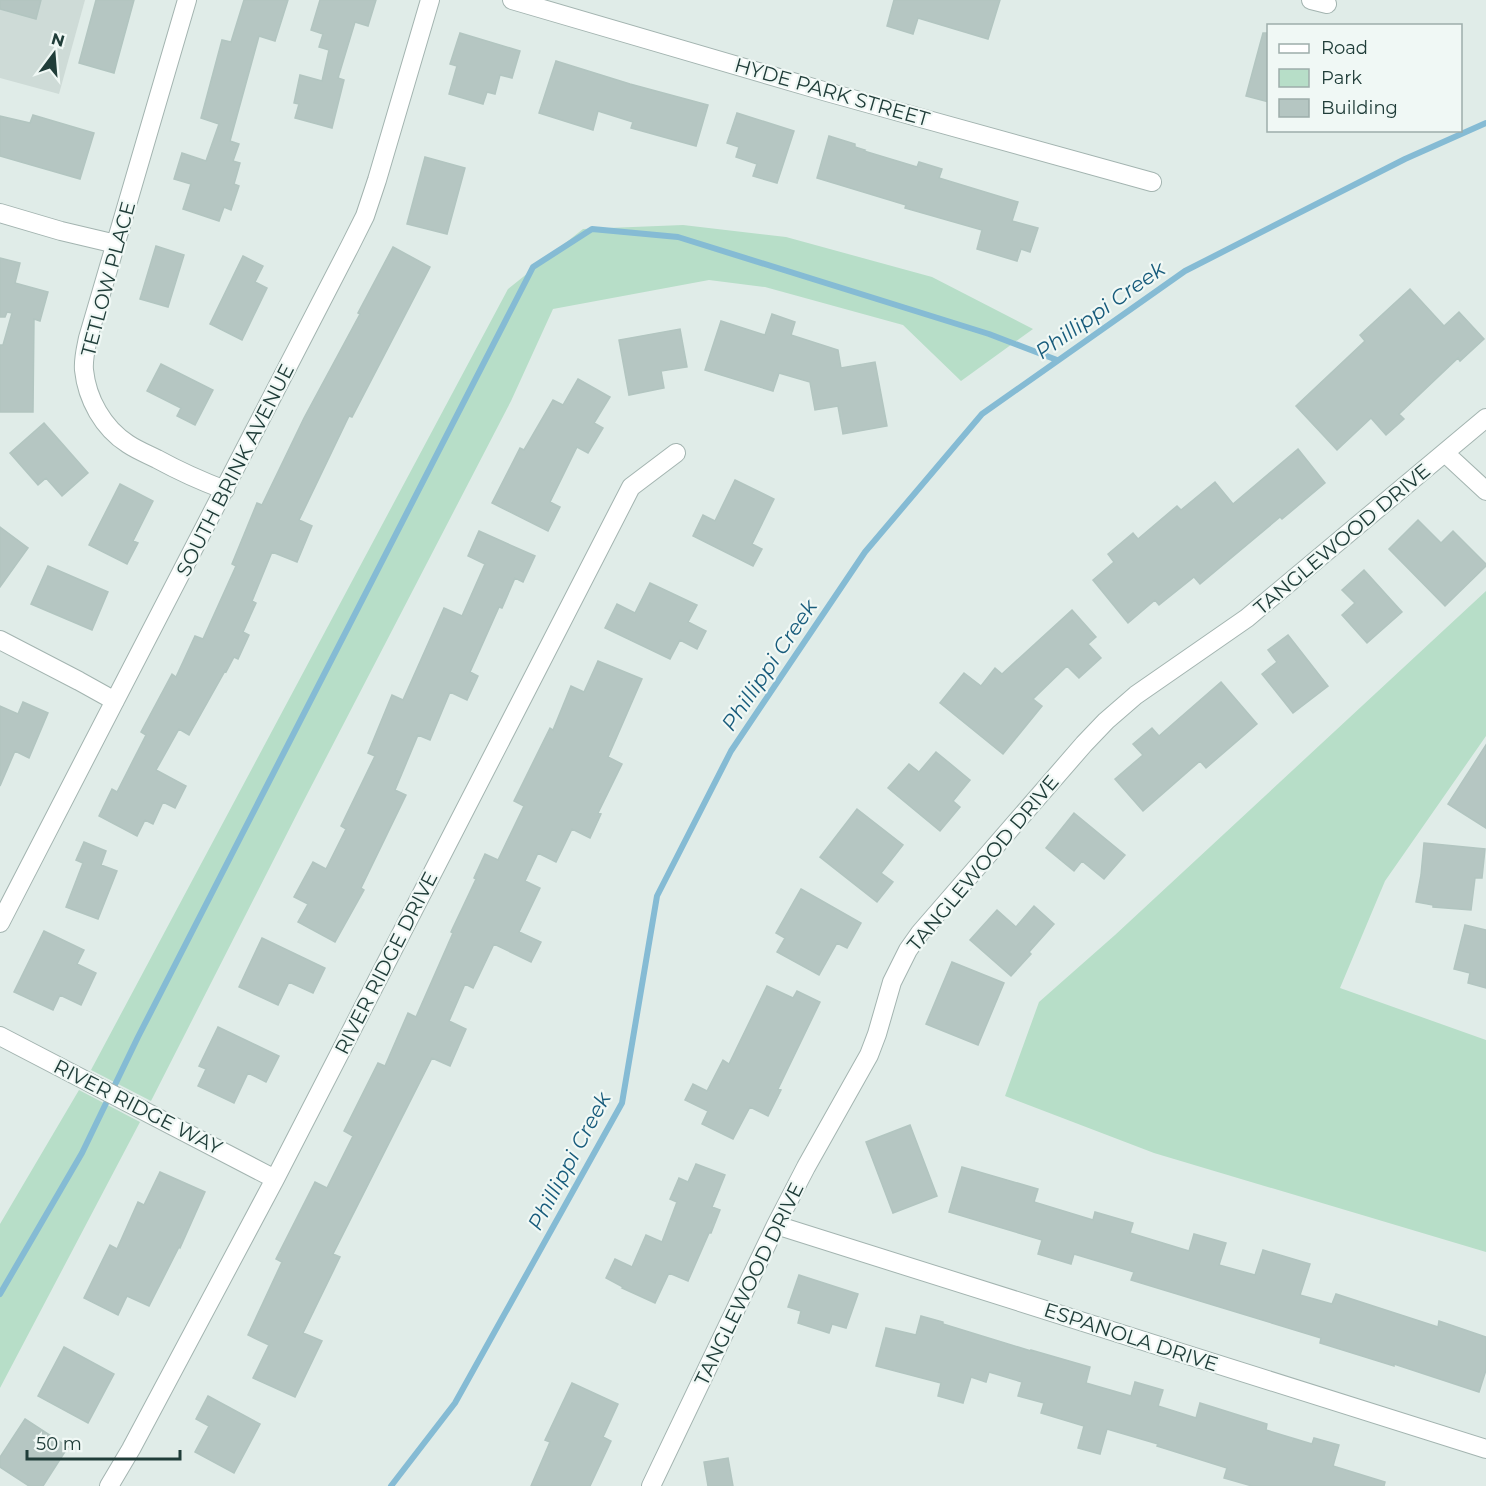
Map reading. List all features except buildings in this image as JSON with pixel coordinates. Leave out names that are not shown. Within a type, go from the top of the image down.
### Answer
[{"type":"street","name":"TETLOW PLACE","points":[[187,0],[85,351],[84,370],[88,390],[98,413],[111,430],[127,444],[186,475],[225,490]]},
{"type":"street","name":"SOUTH BRINK AVENUE","points":[[0,923],[365,216],[430,0]]},
{"type":"street","name":"HYDE PARK STREET","points":[[512,0],[826,92],[1152,182]]},
{"type":"street","points":[[0,213],[116,244]]},
{"type":"street","name":"TANGLEWOOD DRIVE","points":[[651,1486],[776,1225],[869,1055],[892,982],[908,950],[920,933],[1106,721],[1136,695],[1247,618],[1486,418]]},
{"type":"street","name":"RIVER RIDGE DRIVE","points":[[109,1486],[275,1179],[631,487],[676,453]]},
{"type":"street","points":[[1445,453],[1486,491]]},
{"type":"street","points":[[0,640],[115,701]]},
{"type":"street","name":"RIVER RIDGE WAY","points":[[0,1036],[275,1179]]},
{"type":"street","name":"ESPANOLA DRIVE","points":[[776,1225],[1486,1449]]},
{"type":"shaded area","points":[[0,0],[85,0],[59,94],[0,78]]},
{"type":"green space","points":[[683,225],[786,237],[932,277],[1033,329],[961,381],[903,325],[765,287],[709,280],[553,309],[511,401],[151,1101],[91,1070],[508,289],[583,229]]},
{"type":"green space","points":[[1486,591],[1486,736],[1385,881],[1340,988],[1486,1040],[1486,1252],[1154,1153],[1005,1096],[1039,1002],[1115,935]]},
{"type":"green space","points":[[79,1090],[140,1122],[0,1388],[0,1224]]},
{"type":"waterway","name":"Phillippi Creek","points":[[391,1486],[455,1403],[622,1103],[657,896],[731,751],[865,552],[982,414],[1185,271],[1405,159],[1486,123]]},
{"type":"waterway","points":[[0,1294],[82,1153],[138,1037],[533,267],[592,229],[678,237],[989,334],[1057,360]]}]
